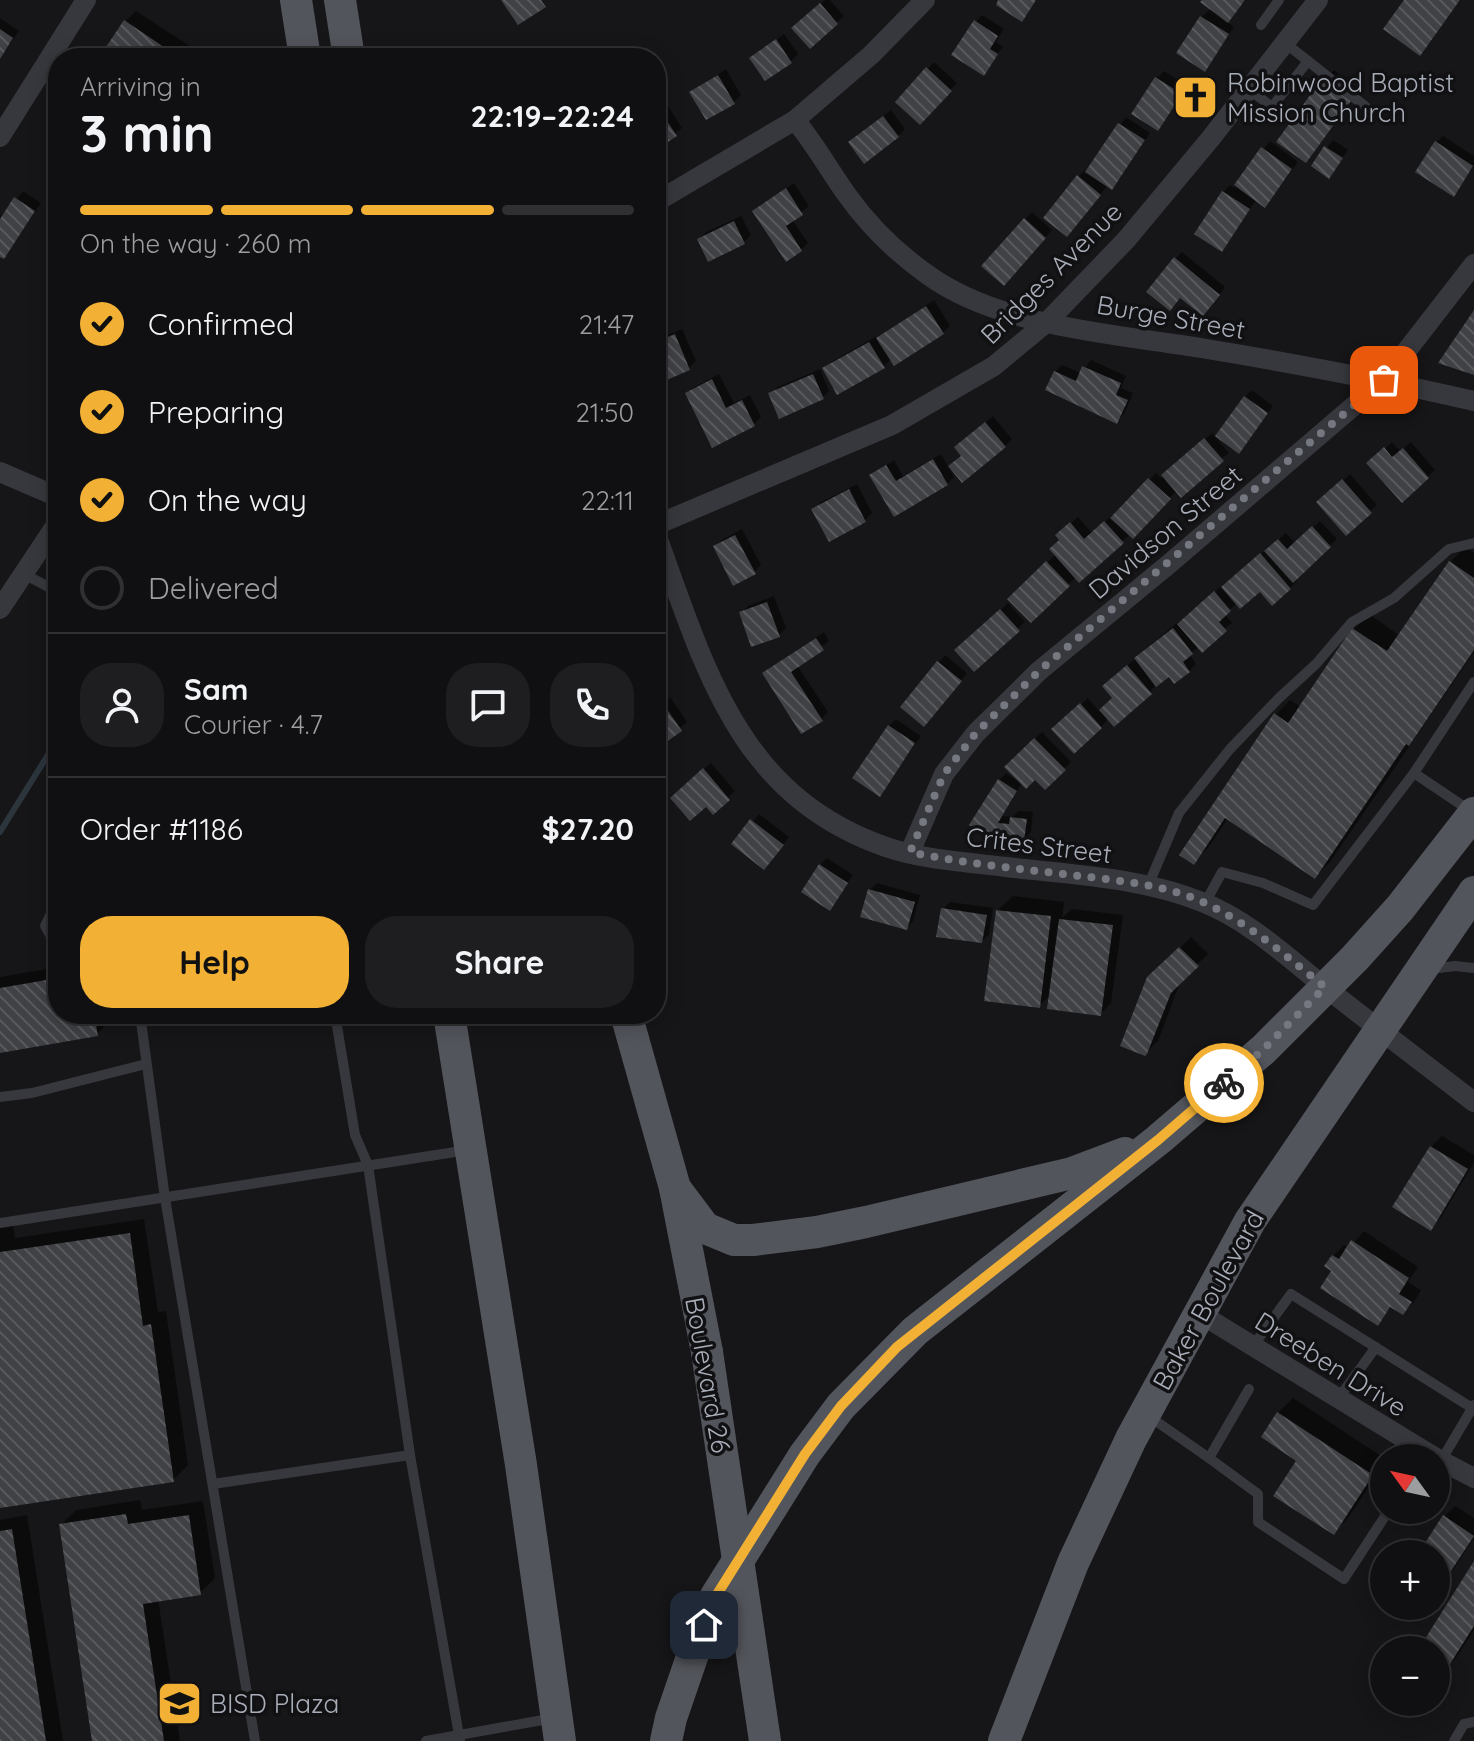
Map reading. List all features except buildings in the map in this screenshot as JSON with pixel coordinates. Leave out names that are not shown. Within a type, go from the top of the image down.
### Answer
[{"type":"main road","points":[[296,0],[303,48]]},
{"type":"main road","points":[[340,0],[347,48]]},
{"type":"main road","points":[[666,1741],[693,1654],[716,1596],[805,1454],[841,1406],[915,1331],[1158,1140],[1263,1050],[1400,908],[1474,813]]},
{"type":"main road","name":"Baker Boulevard","points":[[1004,1741],[1073,1563],[1145,1414],[1199,1313],[1250,1221],[1474,892]]},
{"type":"main road","points":[[451,1024],[521,1465],[558,1729]]},
{"type":"main road","name":"Boulevard 26","points":[[629,1024],[675,1188],[707,1352],[765,1741]]},
{"type":"main road","points":[[675,1188],[705,1228],[734,1240],[753,1240],[854,1225],[1072,1173],[1158,1140]]},
{"type":"street","points":[[56,48],[86,0]]},
{"type":"street","points":[[666,196],[795,120],[871,55],[925,0]]},
{"type":"street","name":"Bridges Avenue","points":[[666,521],[892,425],[994,366],[1047,322],[1126,240],[1318,0]]},
{"type":"street","points":[[0,137],[48,61]]},
{"type":"street","name":"Burge Street","points":[[795,120],[878,234],[953,292],[982,305],[1047,322],[1384,380],[1474,401]]},
{"type":"street","name":"Davidson Street","points":[[910,852],[944,774],[976,733],[1039,671],[1384,380],[1474,264]]},
{"type":"street","points":[[0,472],[48,493]]},
{"type":"street","points":[[0,609],[48,537]]},
{"type":"street","name":"Crites Street","points":[[666,561],[704,664],[726,712],[750,747],[804,803],[835,824],[888,847],[910,852],[1148,886],[1205,903],[1256,932],[1474,1102]]},
{"type":"street","name":"Dreeben Drive","points":[[1199,1313],[1410,1444]]},
{"type":"street","name":"Dreeben Drive","points":[[1450,1467],[1474,1478]]},
{"type":"lane","points":[[1261,25],[1279,0]]},
{"type":"lane","points":[[1285,43],[1366,107]]},
{"type":"lane","points":[[1249,89],[1272,107],[1308,61]]},
{"type":"lane","points":[[1148,886],[1179,813],[1230,749],[1316,664],[1352,622],[1394,598],[1449,549],[1474,543]]},
{"type":"lane","points":[[24,574],[48,587]]},
{"type":"lane","points":[[1205,903],[1222,872],[1263,883],[1313,905],[1414,773],[1474,682]]},
{"type":"lane","points":[[1414,773],[1474,813]]},
{"type":"lane","points":[[1421,970],[1455,966],[1474,968]]},
{"type":"lane","points":[[141,1024],[165,1198],[255,1741]]},
{"type":"lane","points":[[337,1024],[355,1135],[368,1165],[410,1455],[460,1738]]},
{"type":"lane","points":[[0,1097],[32,1093],[146,1064]]},
{"type":"lane","points":[[0,1223],[470,1150]]},
{"type":"lane","points":[[1253,1346],[1291,1294],[1473,1407],[1443,1444]]},
{"type":"lane","points":[[1338,1399],[1376,1347]]},
{"type":"lane","points":[[1209,1458],[1249,1389]]},
{"type":"lane","points":[[1145,1414],[1258,1494],[1258,1522],[1344,1579],[1380,1524]]},
{"type":"lane","points":[[213,1484],[410,1455]]},
{"type":"lane","points":[[1454,1741],[1464,1724],[1474,1722]]},
{"type":"lane","points":[[426,1741],[558,1729]]},
{"type":"waterway","points":[[0,832],[48,755]]},
{"type":"way so far","points":[[1224,1083],[1263,1050],[1325,987],[1256,932],[1205,903],[1175,892],[1139,884],[910,852],[944,774],[976,733],[1039,671],[1384,380]]},
{"type":"place","name":"Robinwood Baptist Mission Church","points":[[1196,97]]},
{"type":"place","name":"BISD Plaza","points":[[179,1703]]},
{"type":"route","points":[[704,1625],[716,1596],[805,1454],[841,1406],[897,1347],[1158,1140],[1224,1083]]}]
